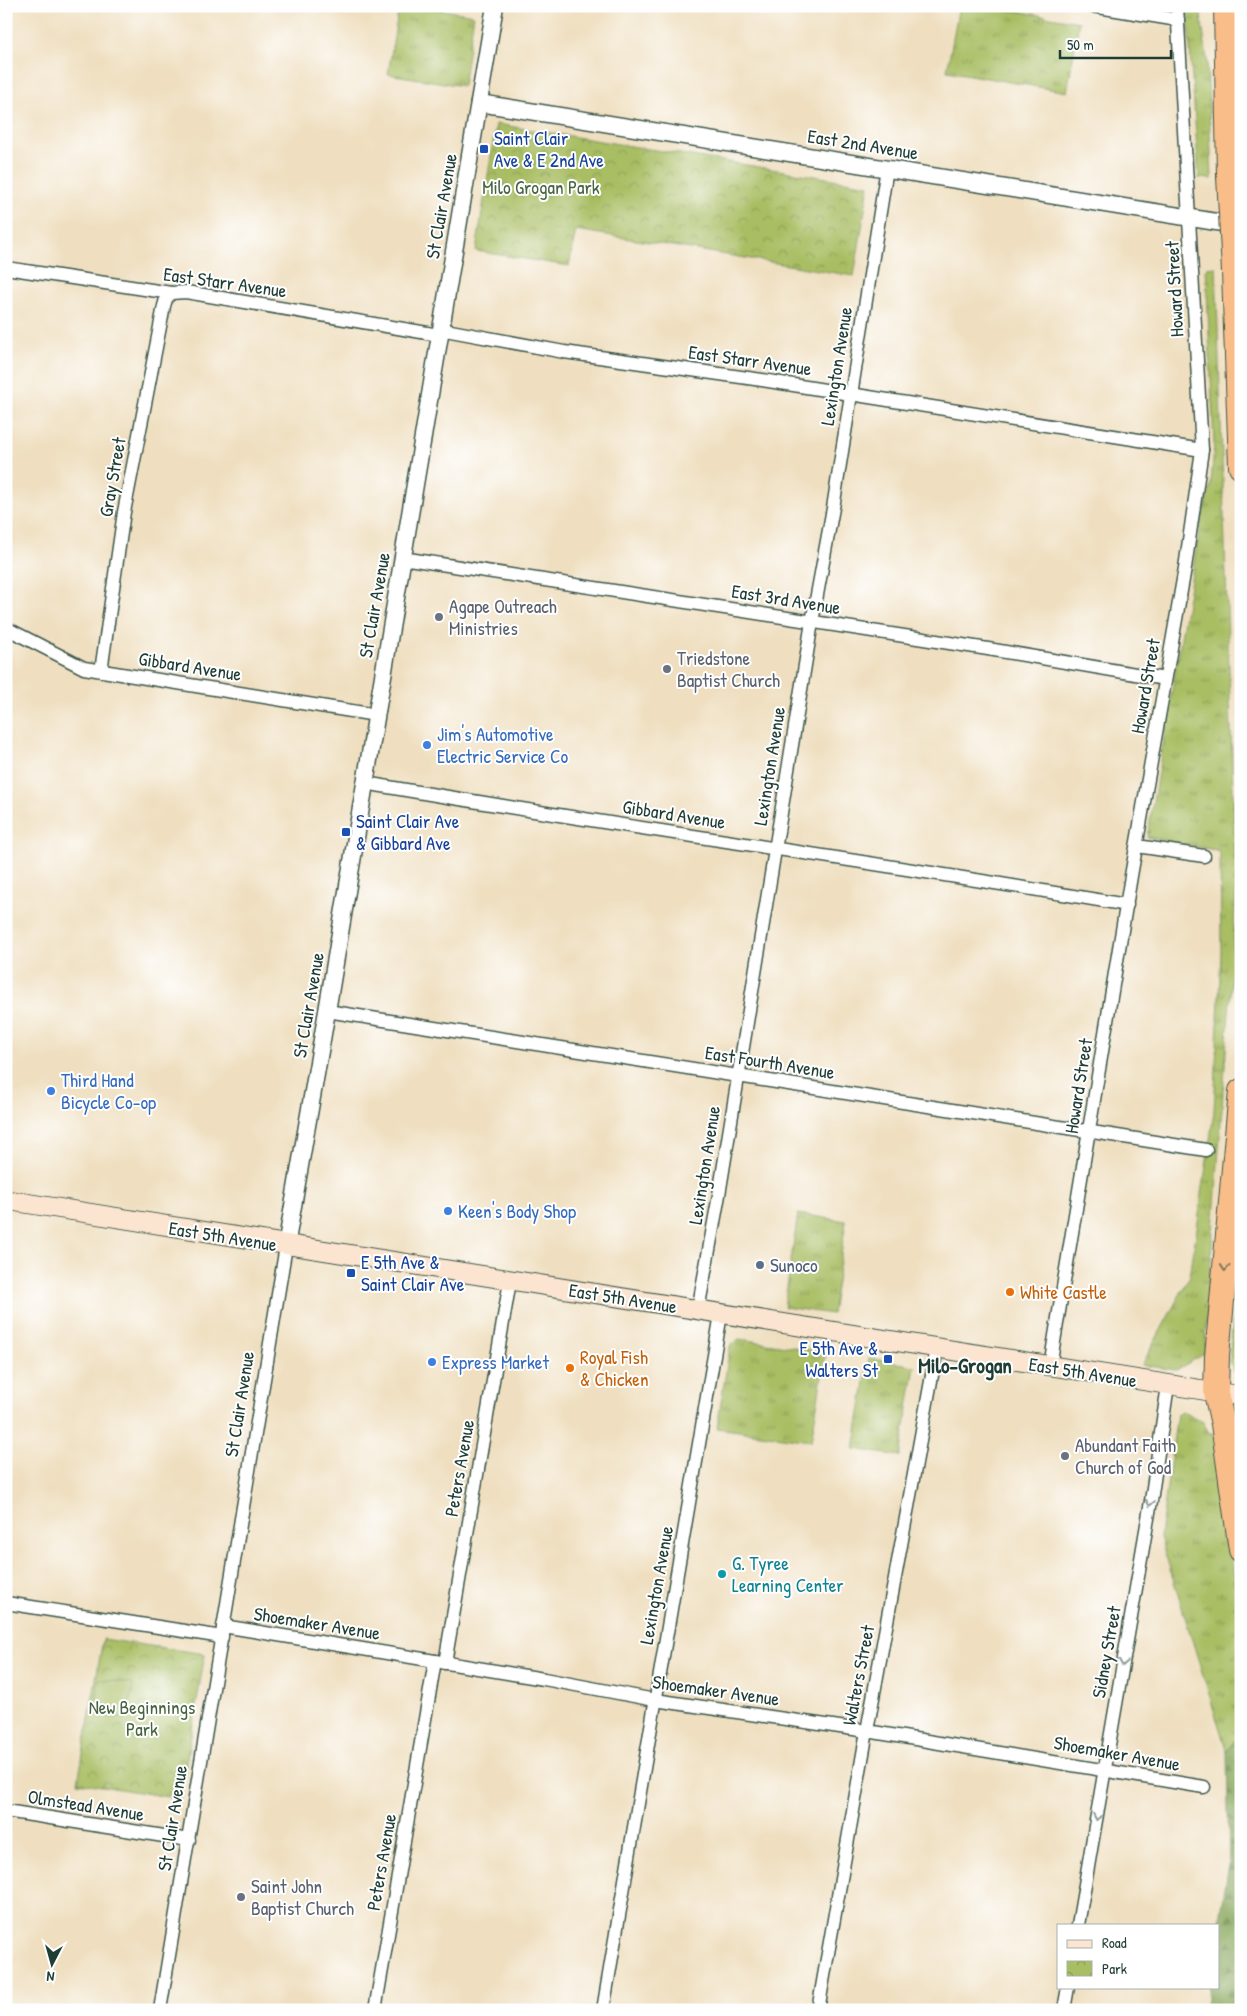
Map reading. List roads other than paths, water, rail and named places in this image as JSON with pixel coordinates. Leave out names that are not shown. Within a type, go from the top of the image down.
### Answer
[{"type":"highway","points":[[1213,6],[1226,88]]},
{"type":"highway","points":[[1226,6],[1226,88],[1241,467]]},
{"type":"highway","points":[[1241,1091],[1217,1356],[1216,1392],[1223,1424],[1241,1550]]},
{"type":"main road","name":"East 5th Avenue","points":[[6,1200],[1168,1386],[1241,1396]]},
{"type":"street","points":[[1092,6],[1178,20]]},
{"type":"street","name":"Howard Street","points":[[1050,1366],[1164,679],[1185,568],[1202,450],[1177,6]]},
{"type":"street","name":"St Clair Avenue","points":[[160,2010],[286,1246],[479,103],[492,7]]},
{"type":"street","name":"East 2nd Avenue","points":[[479,103],[1241,226]]},
{"type":"street","name":"Lexington Avenue","points":[[698,1310],[719,1195],[812,622],[833,508],[887,168]]},
{"type":"street","name":"East Starr Avenue","points":[[6,268],[171,294],[186,292],[1202,450]]},
{"type":"street","name":"Gray Street","points":[[101,671],[131,474],[164,306],[166,299],[171,294]]},
{"type":"street","name":"East 3rd Avenue","points":[[402,558],[1164,679]]},
{"type":"street","name":"Gibbard Avenue","points":[[6,628],[84,668],[376,715]]},
{"type":"street","name":"Gibbard Avenue","points":[[365,783],[489,806],[774,848],[1127,905]]},
{"type":"street","points":[[1137,846],[1204,856]]},
{"type":"street","name":"East Fourth Avenue","points":[[327,1011],[1206,1150]]},
{"type":"street","name":"Peters Avenue","points":[[375,2010],[510,1281]]},
{"type":"street","name":"Lexington Avenue","points":[[603,2010],[721,1314]]},
{"type":"street","name":"Walters Street","points":[[818,2010],[937,1348]]},
{"type":"street","name":"Sidney Street","points":[[1078,1924],[1151,1501],[1168,1386]]},
{"type":"street","name":"Shoemaker Avenue","points":[[6,1603],[440,1662],[551,1680],[655,1700],[867,1730],[1204,1787]]},
{"type":"street","name":"Olmstead Avenue","points":[[6,1812],[189,1840]]},
{"type":"street","points":[[1064,2010],[1068,1988]]},
{"type":"place","name":"Saint Clair Ave & E 2nd Ave","points":[[484,149]]},
{"type":"place","name":"Agape Outreach Ministries","points":[[439,617]]},
{"type":"place","name":"Triedstone Baptist Church","points":[[667,669]]},
{"type":"place","name":"Jim's Automotive Electric Service Co","points":[[427,745]]},
{"type":"place","name":"Saint Clair Ave & Gibbard Ave","points":[[346,832]]},
{"type":"place","name":"Third Hand Bicycle Co-op","points":[[51,1091]]},
{"type":"place","name":"Keen's Body Shop","points":[[448,1211]]},
{"type":"place","name":"Sunoco","points":[[760,1265]]},
{"type":"place","name":"E 5th Ave & Saint Clair Ave","points":[[351,1273]]},
{"type":"place","name":"White Castle","points":[[1010,1292]]},
{"type":"place","name":"E 5th Ave & Walters St","points":[[888,1359]]},
{"type":"place","name":"Express Market","points":[[432,1362]]},
{"type":"place","name":"Royal Fish & Chicken","points":[[570,1368]]},
{"type":"place","name":"Abundant Faith Church of God","points":[[1065,1456]]},
{"type":"place","name":"G. Tyree Learning Center","points":[[722,1574]]},
{"type":"place","name":"Saint John Baptist Church","points":[[241,1897]]},
{"type":"district","name":"Milo-Grogan","points":[[965,1365]]},
{"type":"park label","name":"Milo Grogan Park","points":[[541,187]]},
{"type":"park label","name":"New Beginnings Park","points":[[142,1718]]}]
